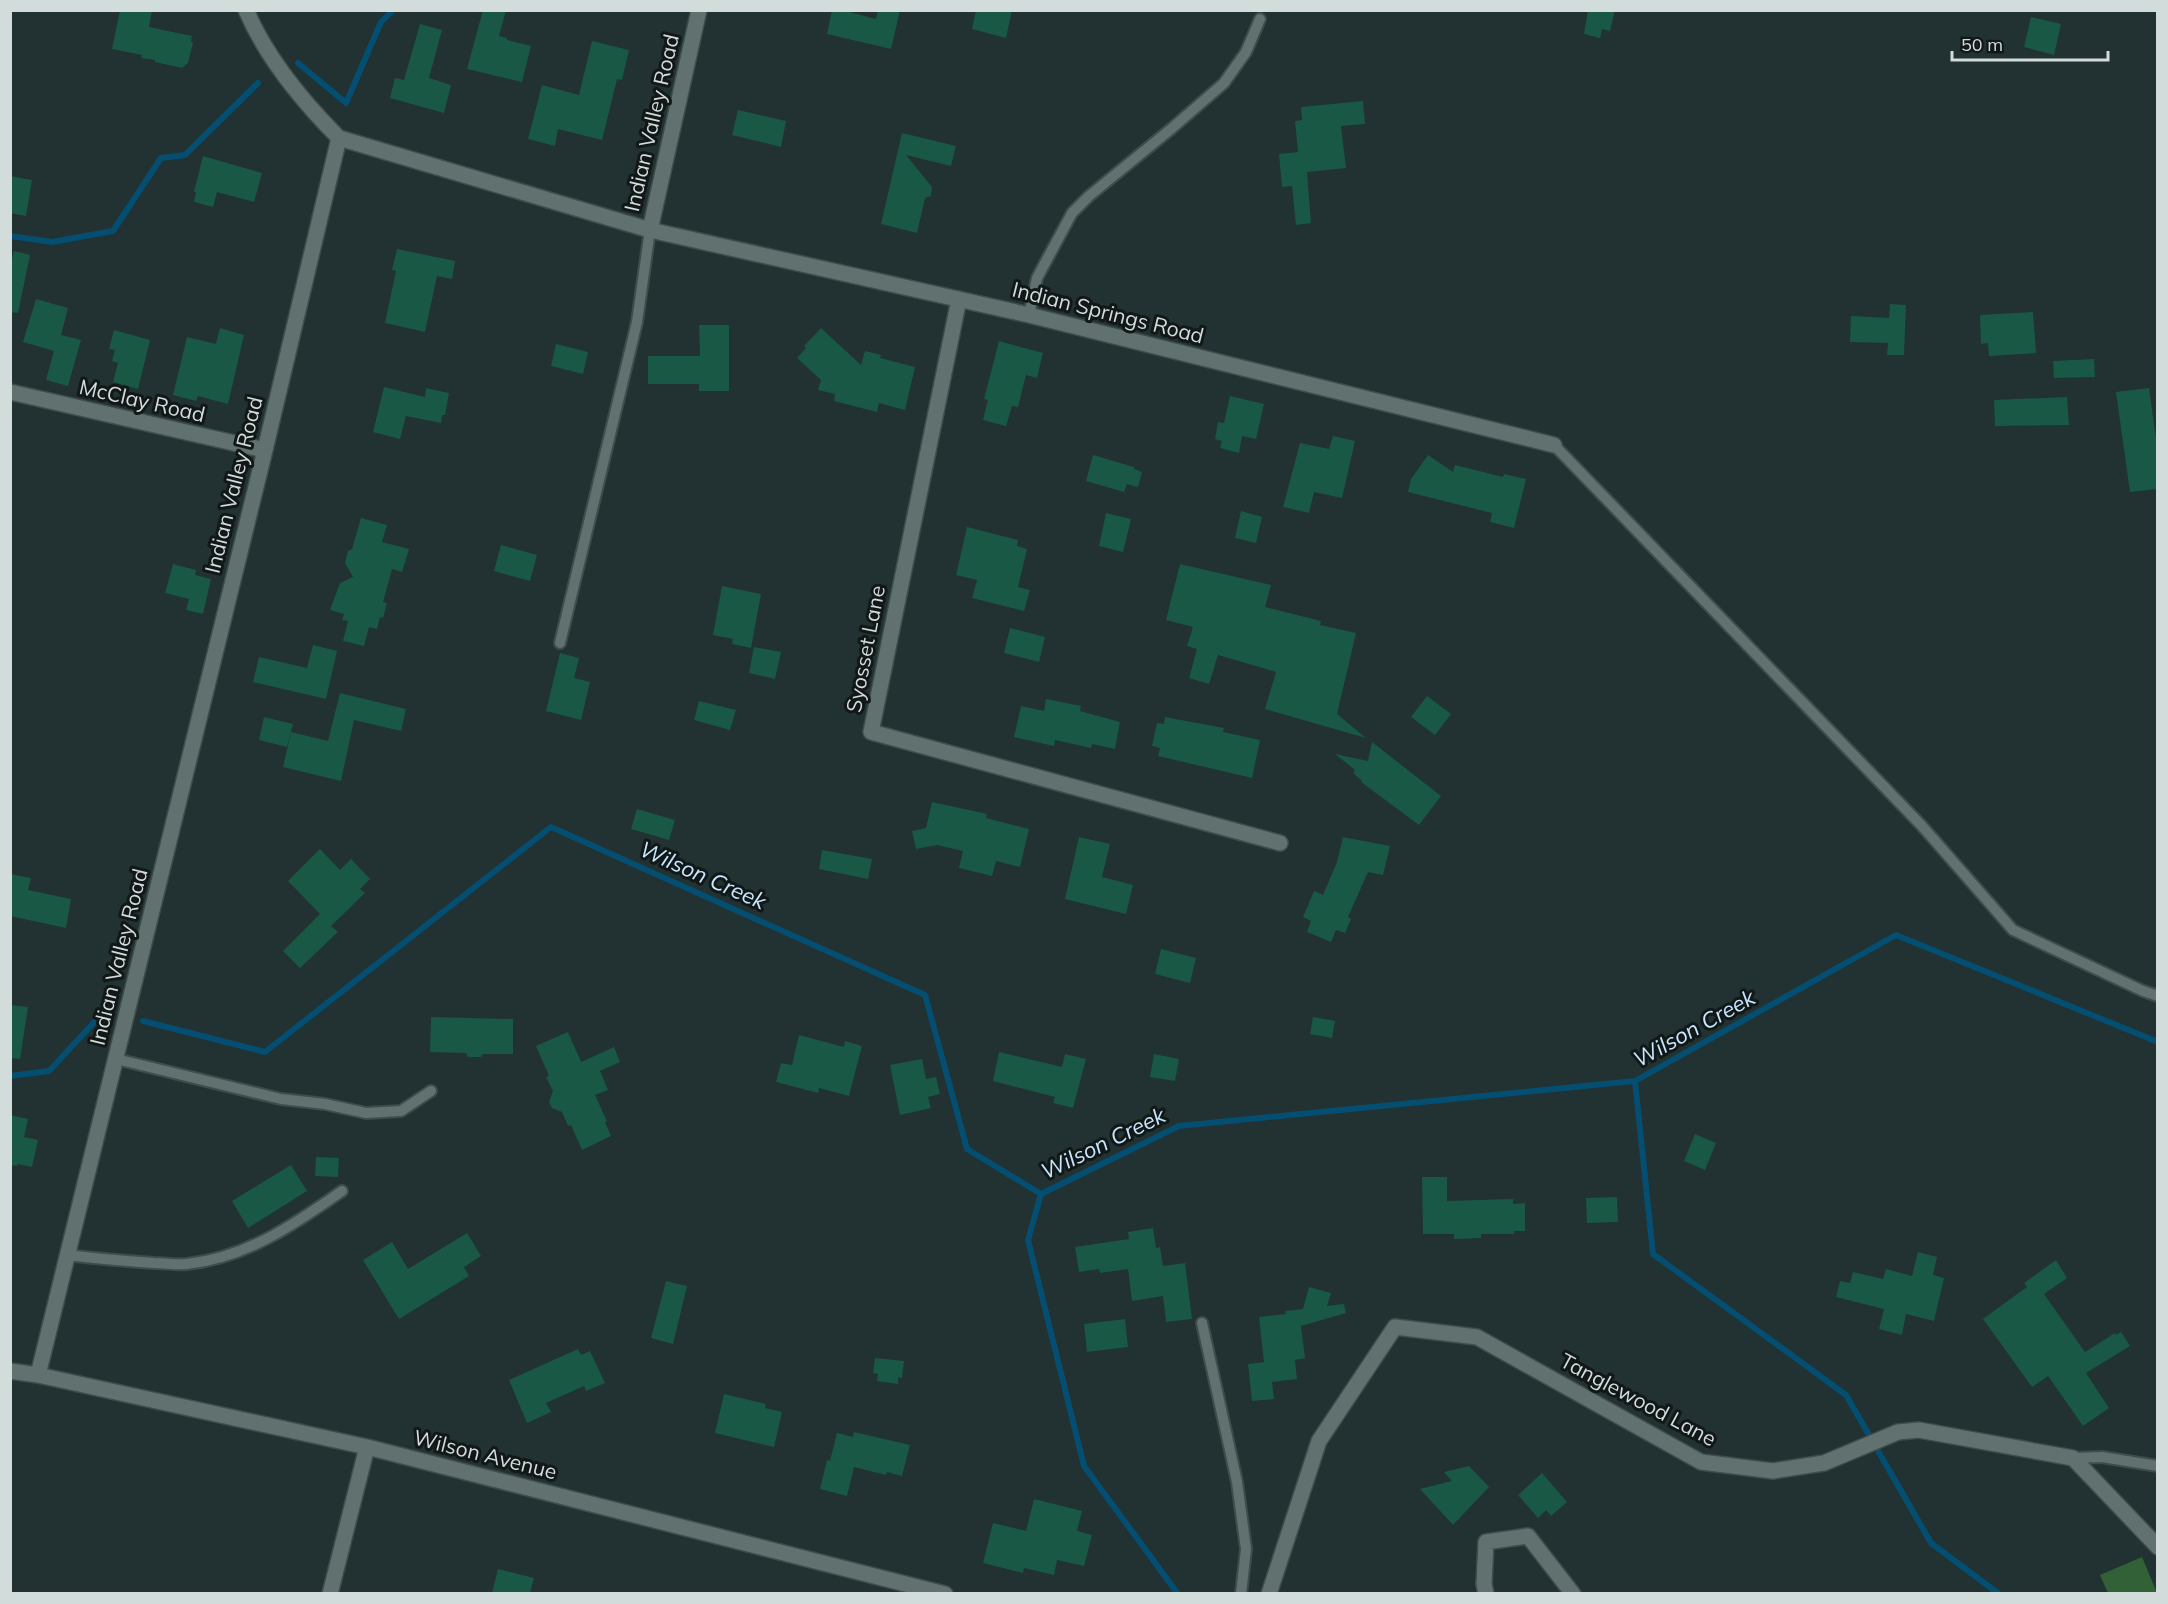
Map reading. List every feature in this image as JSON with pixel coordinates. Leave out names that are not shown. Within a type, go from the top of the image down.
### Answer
[{"type":"street","points":[[246,10],[252,26],[308,107],[339,138]]},
{"type":"street","name":"Indian Valley Road","points":[[38,1375],[265,450],[339,138],[650,230],[699,10]]},
{"type":"street","name":"Indian Springs Road","points":[[650,230],[1029,315],[1554,445]]},
{"type":"street","name":"Syosset Lane","points":[[959,299],[871,732],[1280,843]]},
{"type":"street","name":"McClay Road","points":[[10,392],[265,450]]},
{"type":"street","name":"Tanglewood Lane","points":[[1269,1593],[1319,1441],[1395,1327],[1477,1337],[1701,1462],[1773,1471],[1824,1463],[1898,1432],[1919,1430],[2073,1458]]},
{"type":"street","name":"Wilson Avenue","points":[[10,1371],[38,1375],[367,1447],[945,1593]]},
{"type":"street","points":[[330,1593],[367,1447]]},
{"type":"street","points":[[2073,1458],[2157,1547]]},
{"type":"street","points":[[1486,1593],[1484,1584],[1486,1542],[1528,1536],[1573,1593]]},
{"type":"lane","points":[[1029,315],[1037,278],[1072,213],[1089,196],[1224,83],[1246,52],[1260,18]]},
{"type":"lane","points":[[560,643],[637,322],[650,230]]},
{"type":"lane","points":[[1554,445],[1922,826],[2013,930],[2157,996]]},
{"type":"lane","points":[[116,1059],[281,1098],[366,1113],[401,1110],[431,1091]]},
{"type":"lane","points":[[68,1255],[116,1261],[186,1264],[225,1256],[265,1242],[342,1191]]},
{"type":"lane","points":[[1202,1323],[1237,1482],[1246,1549],[1241,1593]]},
{"type":"lane","points":[[2073,1458],[2102,1457],[2157,1466]]},
{"type":"green space","points":[[2142,1557],[2157,1593],[2108,1593],[2100,1575]]},
{"type":"building","points":[[120,10],[152,10],[149,27],[192,36],[193,43],[188,63],[182,68],[141,58],[142,55],[112,49]]},
{"type":"building","points":[[483,10],[506,10],[499,36],[531,46],[522,82],[467,69]]},
{"type":"building","points":[[832,10],[842,10],[876,19],[878,10],[900,10],[891,49],[827,34]]},
{"type":"building","points":[[976,10],[1012,10],[1006,38],[972,29]]},
{"type":"building","points":[[1588,10],[1615,10],[1610,31],[1602,29],[1600,38],[1584,34]]},
{"type":"building","points":[[2031,17],[2061,24],[2054,55],[2024,47]]},
{"type":"building","points":[[420,24],[442,30],[429,78],[451,85],[444,113],[390,98],[395,78],[404,80]]},
{"type":"building","points":[[592,41],[629,50],[622,80],[617,79],[602,140],[558,129],[555,146],[528,139],[542,85],[579,95]]},
{"type":"building","points":[[1363,101],[1365,124],[1341,126],[1346,168],[1307,172],[1311,223],[1296,225],[1292,186],[1282,187],[1279,154],[1298,152],[1295,121],[1302,120],[1301,107]]},
{"type":"building","points":[[738,110],[786,121],[781,147],[732,135]]},
{"type":"building","points":[[902,133],[956,146],[951,166],[906,155],[932,187],[931,196],[925,198],[917,233],[881,224]]},
{"type":"building","points":[[203,156],[262,173],[254,202],[217,192],[213,207],[194,202],[196,192],[194,192]]},
{"type":"building","points":[[10,176],[32,180],[26,216],[10,213]]},
{"type":"building","points":[[397,249],[455,261],[452,279],[437,276],[425,332],[385,323],[396,271],[392,270]]},
{"type":"building","points":[[14,251],[30,255],[18,313],[10,312],[10,266]]},
{"type":"building","points":[[36,299],[68,308],[61,335],[81,340],[68,386],[46,380],[54,351],[23,342]]},
{"type":"building","points":[[1890,304],[1906,305],[1904,355],[1887,355],[1888,343],[1850,342],[1851,316],[1889,318]]},
{"type":"building","points":[[2033,312],[2036,353],[1989,356],[1988,343],[1981,344],[1980,315]]},
{"type":"building","points":[[699,325],[729,325],[729,391],[699,391],[699,384],[648,384],[648,356],[700,356]]},
{"type":"building","points":[[220,328],[244,335],[228,404],[198,396],[196,401],[173,395],[187,337],[216,344]]},
{"type":"building","points":[[821,328],[861,365],[865,351],[881,355],[880,358],[915,367],[905,410],[879,403],[877,412],[834,401],[835,394],[818,390],[821,380],[797,358],[806,348],[804,346]]},
{"type":"building","points":[[114,330],[150,340],[138,389],[113,382],[118,363],[112,361],[115,350],[109,349]]},
{"type":"building","points":[[999,341],[1043,353],[1037,378],[1026,375],[1018,407],[1012,406],[1006,426],[983,420],[988,400],[984,399]]},
{"type":"building","points":[[556,344],[588,352],[583,374],[551,366]]},
{"type":"building","points":[[2094,359],[2095,377],[2054,378],[2053,361]]},
{"type":"building","points":[[384,387],[425,397],[426,388],[449,393],[445,415],[442,415],[441,423],[406,416],[400,439],[373,432]]},
{"type":"building","points":[[2149,388],[2157,446],[2157,489],[2130,492],[2116,392]]},
{"type":"building","points":[[1230,396],[1264,404],[1256,439],[1242,436],[1239,453],[1220,448],[1222,441],[1215,439],[1218,422],[1224,423]]},
{"type":"building","points":[[2067,397],[2069,425],[1995,426],[1994,400]]},
{"type":"building","points":[[1333,436],[1355,441],[1342,498],[1314,492],[1309,513],[1283,507],[1300,443],[1329,449]]},
{"type":"building","points":[[1093,455],[1134,467],[1142,472],[1138,487],[1127,484],[1124,492],[1086,481]]},
{"type":"building","points":[[1428,455],[1453,472],[1455,465],[1503,477],[1504,474],[1526,479],[1514,528],[1490,522],[1492,513],[1408,492],[1411,479]]},
{"type":"building","points":[[1241,511],[1262,517],[1256,543],[1235,538]]},
{"type":"building","points":[[1106,513],[1131,519],[1123,552],[1099,546]]},
{"type":"building","points":[[361,518],[387,525],[382,542],[409,549],[402,572],[392,569],[383,602],[387,603],[383,618],[380,617],[377,629],[369,627],[364,646],[343,641],[348,621],[342,620],[344,614],[330,610],[340,583],[353,577],[345,563],[348,551],[352,549]]},
{"type":"building","points":[[967,527],[1018,540],[1017,546],[1027,549],[1018,587],[1030,590],[1024,611],[972,598],[977,580],[956,575]]},
{"type":"building","points":[[501,545],[537,555],[530,581],[494,571]]},
{"type":"building","points":[[173,564],[196,570],[195,575],[211,579],[203,614],[186,610],[189,599],[165,593]]},
{"type":"building","points":[[1180,564],[1271,585],[1265,607],[1321,621],[1320,625],[1356,633],[1337,714],[1366,738],[1265,709],[1276,672],[1218,655],[1209,684],[1189,678],[1197,649],[1187,646],[1193,627],[1166,620]]},
{"type":"building","points":[[722,586],[761,594],[751,648],[732,644],[733,639],[713,635]]},
{"type":"building","points":[[1010,628],[1045,637],[1039,662],[1004,653]]},
{"type":"building","points":[[313,645],[337,651],[326,699],[253,682],[259,657],[307,668]]},
{"type":"building","points":[[754,647],[781,652],[775,679],[749,673]]},
{"type":"building","points":[[560,653],[579,658],[574,678],[590,682],[581,720],[546,711]]},
{"type":"building","points":[[340,693],[406,709],[401,731],[354,720],[341,781],[283,767],[291,732],[328,741]]},
{"type":"building","points":[[1427,696],[1451,714],[1435,735],[1411,717]]},
{"type":"building","points":[[1046,699],[1081,706],[1080,711],[1120,722],[1115,749],[1092,744],[1091,748],[1055,740],[1054,746],[1014,737],[1021,706],[1044,711]]},
{"type":"building","points":[[699,701],[736,710],[730,730],[694,720]]},
{"type":"building","points":[[264,717],[293,724],[287,747],[259,740]]},
{"type":"building","points":[[1165,717],[1224,728],[1223,732],[1260,740],[1252,778],[1158,756],[1160,748],[1152,746],[1157,723],[1164,724]]},
{"type":"building","points":[[1372,742],[1441,796],[1419,825],[1361,782],[1353,773],[1355,770],[1335,754],[1368,761]]},
{"type":"building","points":[[932,802],[987,814],[986,818],[1029,829],[1020,867],[996,861],[992,876],[959,868],[963,851],[937,845],[916,849],[912,831],[926,828]]},
{"type":"building","points":[[637,809],[675,820],[669,840],[631,829]]},
{"type":"building","points":[[1079,837],[1110,844],[1102,877],[1133,885],[1126,914],[1065,899]]},
{"type":"building","points":[[1343,837],[1390,846],[1383,875],[1368,872],[1348,917],[1351,919],[1345,933],[1336,930],[1331,942],[1307,932],[1311,921],[1303,917],[1314,891],[1323,895],[1337,862]]},
{"type":"building","points":[[320,849],[340,870],[351,859],[370,879],[360,889],[365,893],[331,926],[338,932],[300,968],[283,951],[320,914],[288,881]]},
{"type":"building","points":[[822,850],[872,859],[868,879],[819,869]]},
{"type":"building","points":[[10,874],[31,878],[28,890],[71,899],[66,928],[10,916]]},
{"type":"building","points":[[1161,949],[1196,958],[1190,983],[1155,974]]},
{"type":"building","points":[[10,1005],[28,1007],[20,1059],[10,1058]]},
{"type":"building","points":[[431,1017],[513,1019],[513,1054],[483,1054],[481,1057],[468,1057],[466,1053],[430,1052]]},
{"type":"building","points":[[1313,1017],[1335,1021],[1332,1038],[1310,1034]]},
{"type":"building","points":[[568,1032],[581,1062],[614,1047],[620,1062],[600,1071],[608,1090],[595,1095],[611,1136],[582,1150],[571,1125],[568,1126],[562,1112],[552,1108],[549,1102],[553,1091],[536,1046]]},
{"type":"building","points":[[799,1035],[844,1047],[845,1041],[862,1046],[849,1096],[819,1088],[818,1093],[776,1082],[781,1063],[792,1065]]},
{"type":"building","points":[[999,1052],[1062,1067],[1065,1054],[1086,1059],[1073,1108],[1053,1103],[1055,1097],[993,1081]]},
{"type":"building","points":[[1154,1054],[1179,1059],[1175,1081],[1150,1077]]},
{"type":"building","points":[[922,1059],[926,1079],[936,1077],[940,1094],[928,1097],[931,1108],[900,1115],[890,1065]]},
{"type":"building","points":[[10,1115],[28,1119],[24,1137],[38,1140],[32,1167],[10,1165]]},
{"type":"building","points":[[1695,1134],[1716,1143],[1705,1170],[1684,1161]]},
{"type":"building","points":[[316,1157],[339,1158],[338,1177],[315,1176]]},
{"type":"building","points":[[291,1165],[307,1191],[248,1228],[232,1201]]},
{"type":"building","points":[[1422,1177],[1447,1177],[1447,1201],[1513,1199],[1513,1204],[1525,1203],[1525,1231],[1514,1231],[1514,1234],[1481,1234],[1481,1238],[1454,1239],[1454,1234],[1423,1234]]},
{"type":"building","points":[[1617,1197],[1618,1222],[1587,1223],[1586,1198]]},
{"type":"building","points":[[1153,1228],[1156,1248],[1160,1247],[1163,1266],[1185,1263],[1192,1319],[1166,1322],[1163,1296],[1132,1301],[1128,1269],[1100,1273],[1099,1269],[1079,1272],[1075,1247],[1129,1239],[1128,1232]]},
{"type":"building","points":[[467,1233],[481,1256],[464,1267],[469,1276],[399,1319],[363,1260],[392,1242],[408,1269]]},
{"type":"building","points":[[1918,1252],[1937,1257],[1933,1275],[1944,1278],[1934,1321],[1906,1314],[1902,1335],[1879,1329],[1884,1309],[1836,1297],[1840,1281],[1850,1283],[1853,1272],[1883,1279],[1886,1269],[1912,1276]]},
{"type":"building","points":[[2056,1260],[2067,1278],[2044,1294],[2085,1352],[2115,1333],[2116,1335],[2121,1332],[2130,1346],[2086,1373],[2109,1408],[2083,1426],[2048,1376],[2032,1387],[1983,1319],[2027,1287],[2024,1283]]},
{"type":"building","points":[[666,1281],[687,1286],[673,1344],[651,1338]]},
{"type":"building","points":[[1309,1287],[1331,1293],[1327,1306],[1344,1304],[1346,1313],[1301,1326],[1305,1358],[1295,1360],[1297,1379],[1272,1382],[1274,1399],[1252,1401],[1248,1364],[1264,1362],[1259,1317],[1286,1314],[1285,1311],[1303,1309]]},
{"type":"building","points":[[1125,1319],[1128,1347],[1087,1352],[1084,1324]]},
{"type":"building","points":[[578,1349],[581,1355],[590,1351],[605,1383],[586,1391],[584,1386],[546,1403],[551,1412],[527,1423],[509,1380]]},
{"type":"building","points":[[875,1358],[904,1361],[902,1378],[898,1377],[898,1384],[877,1381],[878,1374],[873,1373]]},
{"type":"building","points":[[724,1394],[766,1404],[765,1408],[782,1412],[774,1447],[715,1433]]},
{"type":"building","points":[[854,1432],[910,1445],[902,1476],[887,1472],[886,1475],[854,1467],[847,1496],[820,1489],[837,1433],[853,1437]]},
{"type":"building","points":[[1469,1466],[1489,1487],[1453,1525],[1420,1489],[1452,1481],[1444,1472]]},
{"type":"building","points":[[1542,1473],[1567,1502],[1551,1516],[1546,1510],[1538,1518],[1518,1495]]},
{"type":"building","points":[[1034,1499],[1082,1511],[1077,1531],[1092,1535],[1084,1566],[1057,1560],[1054,1575],[1024,1568],[1023,1573],[983,1563],[993,1523],[1026,1531]]},
{"type":"building","points":[[498,1569],[534,1578],[530,1593],[492,1593]]},
{"type":"waterway","points":[[298,63],[346,103],[381,22],[393,10]]},
{"type":"waterway","points":[[10,236],[52,242],[113,231],[161,158],[185,155],[258,83]]},
{"type":"waterway","name":"Wilson Creek","points":[[143,1021],[265,1052],[551,827],[925,995],[967,1149],[1041,1194],[1179,1126],[1635,1081],[1896,935],[2158,1042]]},
{"type":"waterway","name":"Wilson Creek","points":[[10,1076],[49,1071],[100,1016]]},
{"type":"waterway","points":[[1635,1081],[1653,1254],[1846,1395],[1931,1543],[1999,1594]]},
{"type":"waterway","points":[[1041,1194],[1028,1240],[1084,1466],[1178,1594]]}]
